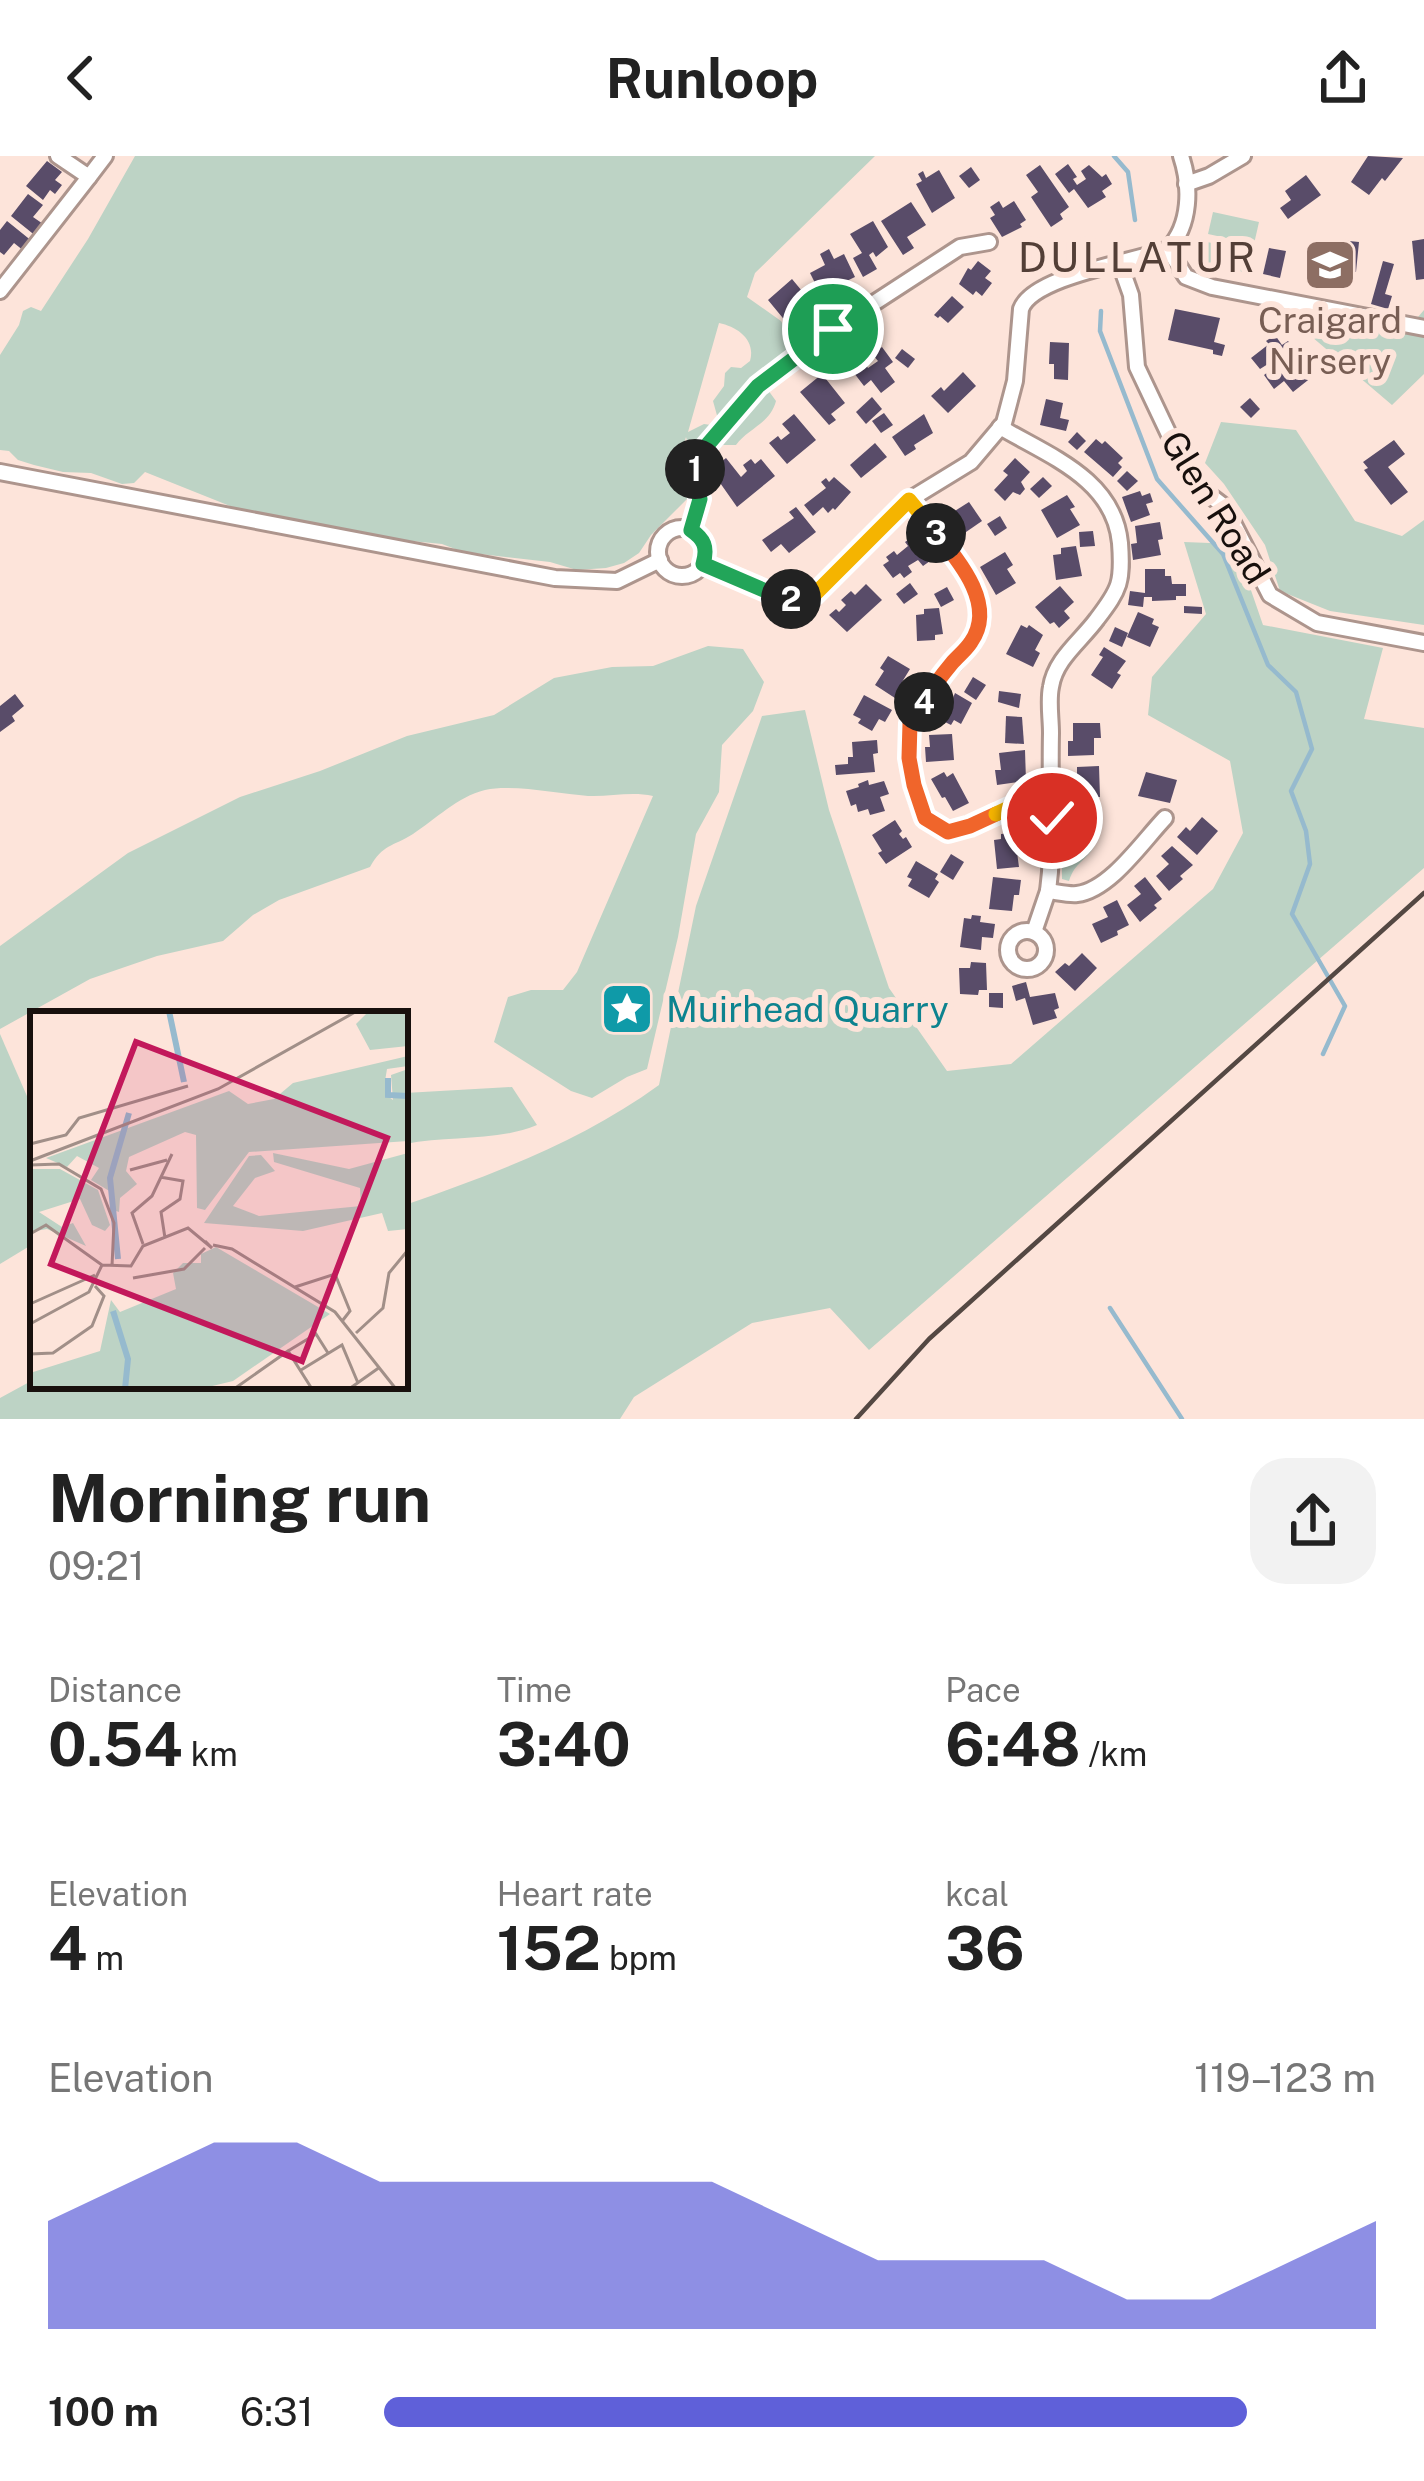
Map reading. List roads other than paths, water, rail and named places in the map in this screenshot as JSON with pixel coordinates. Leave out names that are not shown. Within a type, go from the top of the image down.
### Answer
[{"type":"street","points":[[58,156],[89,177]]},
{"type":"street","points":[[0,291],[105,156]]},
{"type":"street","points":[[703,564],[787,600],[814,595],[909,500],[971,462],[1004,423],[1015,381],[1024,298],[1064,278],[1168,249],[1186,220],[1181,156]]},
{"type":"street","points":[[1186,184],[1243,156]]},
{"type":"street","points":[[691,530],[700,499],[694,484],[697,457],[758,386],[833,329],[960,247],[989,242]]},
{"type":"street","points":[[1168,249],[1186,277],[1212,287],[1424,328]]},
{"type":"street","name":"Glen Road","points":[[1120,264],[1131,296],[1137,368],[1191,481],[1225,507],[1270,596],[1317,623],[1424,643]]},
{"type":"street","points":[[1000,428],[1068,465],[1102,495],[1118,525],[1121,563],[1120,587],[1066,654],[1051,685],[1048,891],[1034,932]]},
{"type":"street","points":[[0,472],[555,578],[617,581],[660,560]]},
{"type":"street","points":[[909,500],[960,562],[976,590],[980,622],[972,641],[910,723],[909,758],[925,818],[948,832],[1028,799],[1050,796]]},
{"type":"street","points":[[674,530],[691,530],[700,536],[705,545],[703,564],[685,576],[672,574],[660,560],[664,536],[674,530]]},
{"type":"street","points":[[1048,891],[1076,895],[1094,888],[1110,878],[1165,818]]},
{"type":"street","points":[[1132,825],[1146,838]]},
{"type":"waterway","points":[[1114,156],[1128,172],[1135,220]]},
{"type":"waterway","points":[[1101,311],[1100,331],[1157,479],[1223,554],[1268,665],[1296,692],[1312,749],[1291,791],[1306,831],[1310,864],[1292,914],[1345,1006],[1323,1054]]},
{"type":"waterway","points":[[1110,1308],[1182,1419]]},
{"type":"railway","points":[[856,1419],[929,1339],[1424,893]]},
{"type":"place","name":"Craigard Nirsery","points":[[1330,265]]},
{"type":"place","name":"Muirhead Quarry","points":[[627,1009]]},
{"type":"district","name":"DULLATUR","points":[[1138,256]]}]
